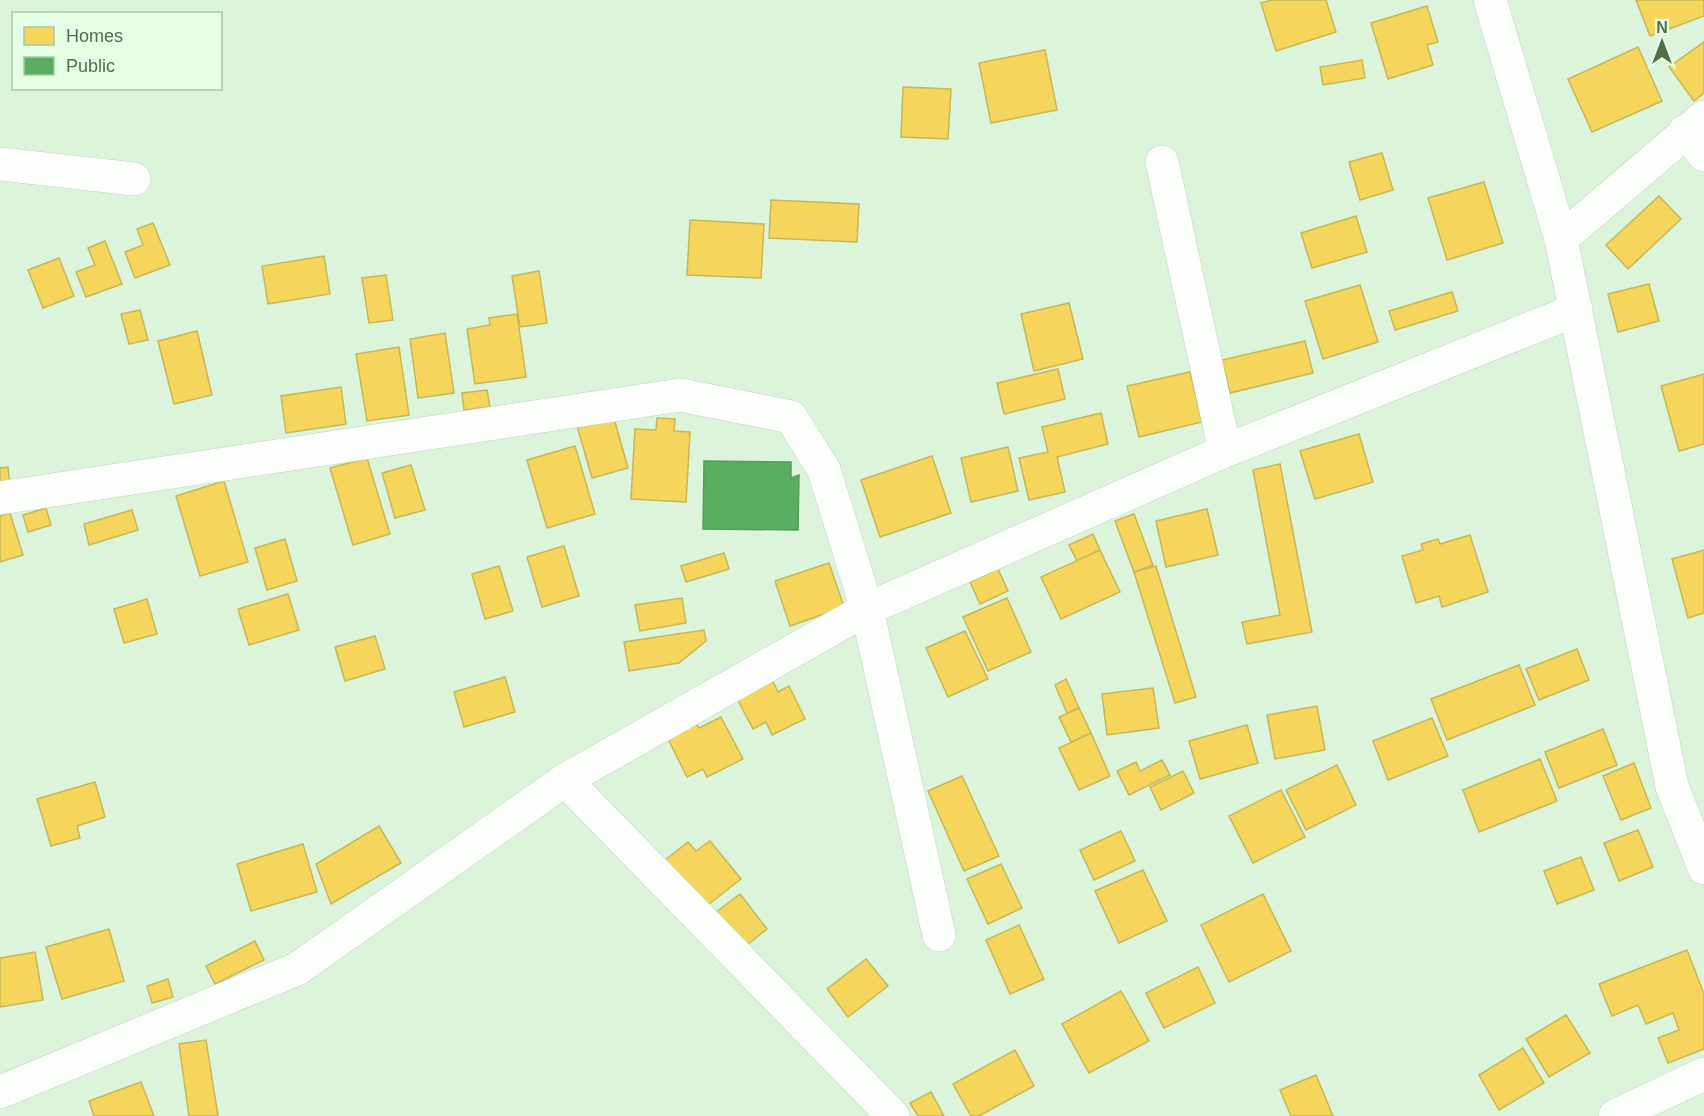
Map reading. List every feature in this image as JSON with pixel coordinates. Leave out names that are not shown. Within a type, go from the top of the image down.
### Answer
[{"type":"street","points":[[1490,0],[1561,239],[1672,786],[1704,868]]},
{"type":"street","points":[[1561,239],[1698,134]]},
{"type":"street","points":[[1162,162],[1225,451]]},
{"type":"street","points":[[0,164],[134,178]]},
{"type":"street","points":[[0,1092],[297,969],[565,780],[867,609],[1225,451],[1576,309]]},
{"type":"street","points":[[0,498],[680,395],[791,417],[824,470],[867,609],[939,935]]},
{"type":"street","points":[[565,780],[893,1116]]},
{"type":"street","points":[[1615,1116],[1649,1107],[1704,1074]]},
{"type":"shaded area","points":[[0,0],[1704,0],[1704,1116],[0,1116]]},
{"type":"building: Homes","points":[[1272,0],[1326,0],[1336,32],[1276,51],[1261,3]]},
{"type":"building: Homes","points":[[1636,0],[1704,0],[1704,16],[1650,36]]},
{"type":"building: Homes","points":[[1427,6],[1438,42],[1427,45],[1433,65],[1388,79],[1371,23]]},
{"type":"building: Homes","points":[[1704,42],[1704,93],[1694,101],[1669,67]]},
{"type":"building: Homes","points":[[1638,47],[1662,101],[1592,132],[1568,79]]},
{"type":"building: Homes","points":[[1045,50],[1057,110],[991,123],[979,63]]},
{"type":"building: Homes","points":[[1362,60],[1365,78],[1323,85],[1320,67]]},
{"type":"building: Homes","points":[[903,87],[951,89],[948,139],[901,137]]},
{"type":"building: Homes","points":[[1382,153],[1393,190],[1360,200],[1349,162]]},
{"type":"building: Homes","points":[[1484,182],[1503,243],[1447,260],[1428,198]]},
{"type":"building: Homes","points":[[1659,196],[1681,219],[1628,269],[1606,245]]},
{"type":"building: Homes","points":[[771,200],[859,204],[857,242],[769,238]]},
{"type":"building: Homes","points":[[1356,216],[1367,252],[1312,268],[1301,233]]},
{"type":"building: Homes","points":[[690,220],[764,224],[761,278],[687,275]]},
{"type":"building: Homes","points":[[153,223],[170,265],[135,278],[125,252],[143,245],[137,229]]},
{"type":"building: Homes","points":[[105,241],[122,284],[86,297],[76,272],[95,265],[88,248]]},
{"type":"building: Homes","points":[[324,256],[330,294],[268,304],[262,266]]},
{"type":"building: Homes","points":[[59,258],[74,296],[43,308],[28,270]]},
{"type":"building: Homes","points":[[539,271],[547,323],[520,327],[512,276]]},
{"type":"building: Homes","points":[[386,275],[393,320],[369,323],[362,278]]},
{"type":"building: Homes","points":[[1649,284],[1659,321],[1618,332],[1608,294]]},
{"type":"building: Homes","points":[[1360,285],[1378,342],[1323,359],[1305,301]]},
{"type":"building: Homes","points":[[1452,292],[1458,311],[1395,330],[1389,311]]},
{"type":"building: Homes","points":[[1069,303],[1083,359],[1034,371],[1021,314]]},
{"type":"building: Homes","points":[[140,310],[148,340],[129,344],[121,314]]},
{"type":"building: Homes","points":[[517,314],[526,377],[475,384],[467,329],[490,325],[489,318]]},
{"type":"building: Homes","points":[[197,331],[212,395],[174,404],[158,341]]},
{"type":"building: Homes","points":[[445,333],[454,393],[418,398],[410,339]]},
{"type":"building: Homes","points":[[1305,341],[1313,373],[1230,393],[1222,360]]},
{"type":"building: Homes","points":[[399,347],[409,415],[367,421],[356,354]]},
{"type":"building: Homes","points":[[1058,369],[1065,399],[1004,414],[997,383]]},
{"type":"building: Homes","points":[[1190,372],[1202,422],[1139,437],[1127,386]]},
{"type":"building: Homes","points":[[1704,374],[1704,444],[1679,451],[1661,386]]},
{"type":"building: Homes","points":[[341,387],[346,424],[286,433],[281,396]]},
{"type":"building: Homes","points":[[487,390],[490,407],[464,410],[462,393]]},
{"type":"building: Homes","points":[[1101,413],[1108,444],[1057,457],[1065,492],[1029,500],[1019,458],[1048,452],[1042,427]]},
{"type":"building: Homes","points":[[613,415],[628,468],[592,478],[577,426]]},
{"type":"building: Homes","points":[[657,418],[675,419],[674,431],[690,432],[686,502],[631,499],[635,429],[656,430]]},
{"type":"building: Homes","points":[[1359,434],[1373,482],[1315,499],[1300,451]]},
{"type":"building: Homes","points":[[575,446],[595,514],[547,528],[527,460]]},
{"type":"building: Homes","points":[[1008,447],[1018,491],[971,502],[961,458]]},
{"type":"building: Homes","points":[[932,456],[951,513],[880,537],[861,480]]},
{"type":"building: Homes","points":[[367,458],[390,534],[353,545],[330,468]]},
{"type":"building: Homes","points":[[1280,464],[1312,632],[1247,644],[1242,622],[1280,615],[1253,470]]},
{"type":"building: Homes","points":[[411,465],[425,510],[395,518],[382,473]]},
{"type":"building: Homes","points":[[8,467],[10,488],[0,489],[0,468]]},
{"type":"building: Homes","points":[[224,481],[248,562],[200,576],[176,496]]},
{"type":"building: Homes","points":[[46,508],[51,525],[28,532],[23,515]]},
{"type":"building: Homes","points":[[1207,509],[1218,555],[1166,567],[1156,521]]},
{"type":"building: Homes","points":[[132,510],[138,530],[89,545],[84,524]]},
{"type":"building: Homes","points":[[10,513],[23,555],[0,562],[0,516]]},
{"type":"building: Homes","points":[[1134,514],[1153,565],[1134,572],[1115,521]]},
{"type":"building: Homes","points":[[1093,534],[1100,550],[1077,561],[1069,545]]},
{"type":"building: Homes","points":[[1470,535],[1488,592],[1442,607],[1439,596],[1416,603],[1402,556],[1423,550],[1421,544],[1438,539],[1440,544]]},
{"type":"building: Homes","points":[[285,539],[297,581],[267,590],[255,548]]},
{"type":"building: Homes","points":[[564,546],[579,596],[542,607],[527,557]]},
{"type":"building: Homes","points":[[1100,550],[1120,592],[1061,619],[1041,577]]},
{"type":"building: Homes","points":[[1704,550],[1704,613],[1688,618],[1672,559]]},
{"type":"building: Homes","points":[[724,553],[729,569],[686,582],[681,566]]},
{"type":"building: Homes","points":[[829,563],[844,607],[790,626],[775,581]]},
{"type":"building: Homes","points":[[499,566],[513,611],[485,619],[472,574]]},
{"type":"building: Homes","points":[[1156,566],[1196,697],[1175,703],[1134,572]]},
{"type":"building: Homes","points":[[998,569],[1008,591],[980,604],[970,582]]},
{"type":"building: Homes","points":[[288,594],[299,630],[249,645],[238,609]]},
{"type":"building: Homes","points":[[682,598],[686,623],[640,631],[635,605]]},
{"type":"building: Homes","points":[[1007,598],[1031,652],[988,671],[963,617]]},
{"type":"building: Homes","points":[[147,599],[157,634],[124,643],[114,609]]},
{"type":"building: Homes","points":[[704,630],[706,641],[679,663],[629,671],[624,642]]},
{"type":"building: Homes","points":[[965,631],[988,679],[948,697],[926,648]]},
{"type":"building: Homes","points":[[375,636],[385,669],[345,681],[335,647]]},
{"type":"building: Homes","points":[[1577,649],[1589,680],[1539,700],[1526,669]]},
{"type":"building: Homes","points":[[1519,665],[1535,705],[1447,740],[1431,699]]},
{"type":"building: Homes","points":[[768,671],[778,692],[789,686],[805,719],[772,735],[766,722],[753,729],[732,689]]},
{"type":"building: Homes","points":[[505,677],[515,712],[464,727],[454,692]]},
{"type":"building: Homes","points":[[1066,679],[1079,708],[1067,713],[1055,685]]},
{"type":"building: Homes","points":[[1153,688],[1159,728],[1107,735],[1102,694]]},
{"type":"building: Homes","points":[[1317,706],[1325,750],[1275,759],[1267,715]]},
{"type":"building: Homes","points":[[1079,708],[1091,733],[1071,742],[1059,717]]},
{"type":"building: Homes","points":[[721,717],[743,759],[707,777],[703,769],[687,777],[666,735],[695,721],[699,728]]},
{"type":"building: Homes","points":[[1432,718],[1448,756],[1388,780],[1373,741]]},
{"type":"building: Homes","points":[[1247,725],[1258,763],[1200,779],[1189,741]]},
{"type":"building: Homes","points":[[1603,729],[1617,765],[1559,788],[1545,752]]},
{"type":"building: Homes","points":[[1091,733],[1110,776],[1079,790],[1059,748]]},
{"type":"building: Homes","points":[[1540,759],[1557,801],[1479,832],[1463,790]]},
{"type":"building: Homes","points":[[1162,760],[1170,775],[1129,795],[1117,771],[1136,762],[1140,771]]},
{"type":"building: Homes","points":[[1634,763],[1651,808],[1621,820],[1603,776]]},
{"type":"building: Homes","points":[[1337,765],[1356,805],[1306,830],[1286,790]]},
{"type":"building: Homes","points":[[1183,771],[1194,793],[1161,810],[1150,787]]},
{"type":"building: Homes","points":[[962,776],[999,856],[964,871],[928,791]]},
{"type":"building: Homes","points":[[95,782],[105,817],[77,826],[80,838],[51,846],[37,799]]},
{"type":"building: Homes","points":[[1281,790],[1305,837],[1253,863],[1229,816]]},
{"type":"building: Homes","points":[[379,826],[401,863],[331,904],[316,864]]},
{"type":"building: Homes","points":[[1638,830],[1653,867],[1619,881],[1604,843]]},
{"type":"building: Homes","points":[[1121,831],[1135,861],[1094,880],[1080,850]]},
{"type":"building: Homes","points":[[710,841],[741,879],[699,912],[660,864],[688,842],[696,851]]},
{"type":"building: Homes","points":[[303,844],[317,892],[251,911],[237,864]]},
{"type":"building: Homes","points":[[1581,857],[1594,890],[1557,904],[1544,871]]},
{"type":"building: Homes","points":[[1001,864],[1022,908],[988,924],[967,879]]},
{"type":"building: Homes","points":[[1143,870],[1167,921],[1119,943],[1095,891]]},
{"type":"building: Homes","points":[[740,894],[767,929],[743,948],[715,913]]},
{"type":"building: Homes","points":[[1263,894],[1291,951],[1229,982],[1201,925]]},
{"type":"building: Homes","points":[[1019,925],[1044,979],[1010,994],[986,940]]},
{"type":"building: Homes","points":[[109,929],[124,981],[62,999],[46,947]]},
{"type":"building: Homes","points":[[255,941],[264,960],[215,984],[206,966]]},
{"type":"building: Homes","points":[[1687,950],[1704,994],[1704,1049],[1668,1063],[1658,1038],[1679,1030],[1673,1013],[1646,1024],[1638,1005],[1612,1016],[1599,984]]},
{"type":"building: Homes","points":[[35,952],[43,1000],[0,1007],[0,958]]},
{"type":"building: Homes","points":[[866,959],[888,986],[848,1017],[827,989]]},
{"type":"building: Homes","points":[[1198,967],[1215,1003],[1164,1028],[1146,993]]},
{"type":"building: Homes","points":[[168,979],[173,997],[152,1003],[147,986]]},
{"type":"building: Homes","points":[[1121,991],[1149,1041],[1089,1073],[1062,1024]]},
{"type":"building: Homes","points":[[1566,1015],[1590,1053],[1549,1077],[1526,1039]]},
{"type":"building: Homes","points":[[206,1040],[218,1116],[189,1116],[179,1044]]},
{"type":"building: Homes","points":[[1523,1048],[1544,1083],[1499,1110],[1479,1075]]},
{"type":"building: Homes","points":[[1015,1050],[1034,1086],[979,1116],[971,1116],[953,1084]]},
{"type":"building: Homes","points":[[1316,1075],[1333,1116],[1291,1116],[1280,1090]]},
{"type":"building: Homes","points":[[141,1082],[154,1116],[94,1116],[89,1101]]},
{"type":"building: Homes","points":[[931,1092],[944,1116],[918,1116],[910,1103]]},
{"type":"building: Public","points":[[704,461],[791,462],[791,478],[799,475],[798,530],[703,529]]}]
